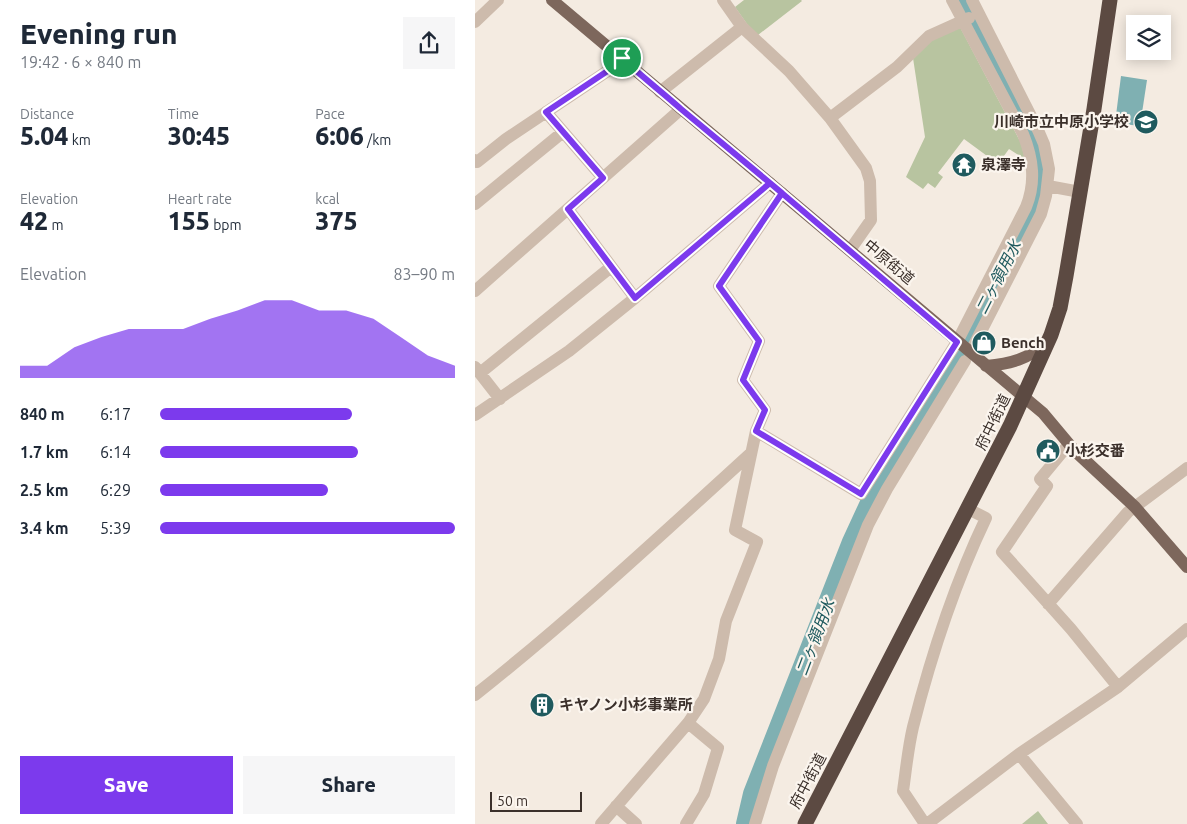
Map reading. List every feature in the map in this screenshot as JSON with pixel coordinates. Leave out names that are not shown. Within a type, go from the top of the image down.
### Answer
[{"type":"highway","name":"府中街道","points":[[805,824],[1024,398],[1048,342],[1060,308],[1094,109],[1110,0]]},
{"type":"main road","name":"中原街道","points":[[551,0],[850,250],[957,342],[967,357],[986,366],[1043,413],[1069,444],[1135,507],[1187,567]]},
{"type":"main road","points":[[986,366],[1016,362],[1028,357],[1048,342]]},
{"type":"street","points":[[475,22],[498,0]]},
{"type":"street","points":[[723,0],[742,27],[789,70],[831,118],[866,168],[870,181],[871,220],[850,250]]},
{"type":"street","points":[[756,431],[861,494],[957,342],[1026,207],[1033,183],[1032,162],[1023,134],[952,0]]},
{"type":"street","points":[[755,824],[773,766],[868,525],[892,481],[967,357],[1041,214],[1048,186],[1049,169],[1044,144],[972,0]]},
{"type":"street","points":[[831,118],[897,67],[929,36],[979,13]]},
{"type":"street","points":[[660,92],[742,27]]},
{"type":"street","points":[[475,160],[477,162],[546,112],[615,66],[622,58]]},
{"type":"street","points":[[475,291],[681,109]]},
{"type":"street","points":[[546,112],[603,178]]},
{"type":"street","points":[[475,204],[563,132]]},
{"type":"street","points":[[475,415],[569,351],[635,298],[770,183]]},
{"type":"street","points":[[1048,186],[1079,192]]},
{"type":"street","points":[[601,824],[688,723],[704,699],[719,658],[726,621],[757,542],[735,530],[750,454],[756,431],[765,410],[743,380],[759,341],[719,286],[782,193]]},
{"type":"street","points":[[568,209],[635,298]]},
{"type":"street","points":[[500,399],[477,370],[611,267]]},
{"type":"street","points":[[1069,444],[1040,479],[1047,486],[1002,552],[1071,629],[1118,687]]},
{"type":"street","points":[[475,695],[527,654],[598,592],[750,454]]},
{"type":"street","points":[[1048,604],[1128,512],[1187,468]]},
{"type":"street","points":[[968,509],[986,518],[968,555],[953,595],[926,681],[913,729],[903,791],[926,824],[1019,754],[1118,687],[1187,629]]},
{"type":"street","points":[[686,824],[704,794],[718,748],[688,723]]},
{"type":"street","points":[[1019,754],[1077,824]]},
{"type":"street","points":[[617,806],[636,824]]},
{"type":"green space","points":[[744,0],[802,1],[758,35],[747,24],[735,7]]},
{"type":"green space","points":[[958,27],[961,29],[1021,143],[1025,159],[1009,149],[998,164],[964,139],[938,173],[943,177],[935,188],[928,183],[923,189],[906,177],[925,137],[913,58],[929,41]]},
{"type":"green space","points":[[1038,811],[1048,824],[1022,824]]},
{"type":"water","points":[[1121,76],[1147,80],[1140,126],[1115,123]]},
{"type":"waterway","name":"二ヶ領用水","points":[[747,824],[754,794],[853,542],[878,488],[921,414],[955,362],[1036,203],[1041,167],[1033,136],[963,0]]},
{"type":"place","name":"川崎市立中原小学校","points":[[1146,122]]},
{"type":"place","name":"泉澤寺","points":[[964,165]]},
{"type":"place","name":"Bench","points":[[984,343]]},
{"type":"place","name":"小杉交番","points":[[1048,451]]},
{"type":"place","name":"キヤノン小杉事業所","points":[[542,705]]},
{"type":"route","points":[[622,58],[615,66],[546,112],[603,178],[568,209],[635,298],[770,183],[884,279],[957,342],[861,494],[756,431],[765,410],[743,380],[759,341],[719,286],[782,193],[622,58]]}]
